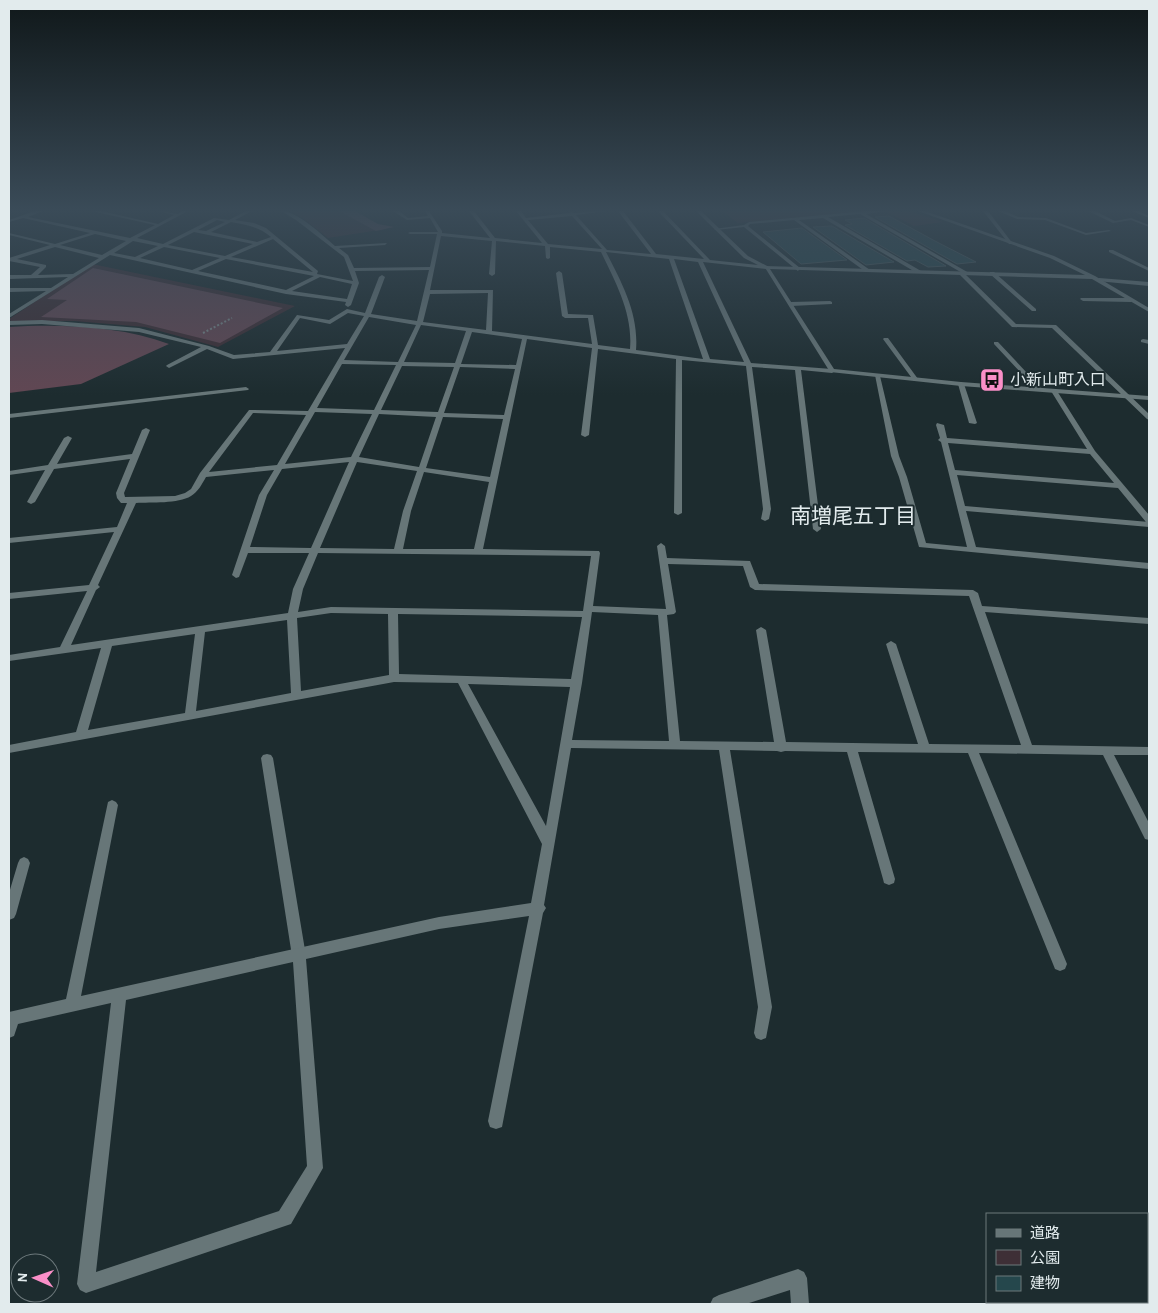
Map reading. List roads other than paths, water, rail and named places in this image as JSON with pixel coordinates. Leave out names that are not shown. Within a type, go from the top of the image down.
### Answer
[{"type":"street","points":[[33,276],[37,272]]},
{"type":"street","points":[[9,316],[77,272]]},
{"type":"street","points":[[192,272],[286,292],[350,301]]},
{"type":"street","points":[[303,272],[356,283]]},
{"type":"street","points":[[272,353],[299,316],[330,322],[347,311],[356,283],[353,272]]},
{"type":"street","points":[[296,695],[292,616],[298,588],[354,459],[422,318],[431,272]]},
{"type":"street","points":[[614,272],[633,328],[635,337],[633,352]]},
{"type":"street","points":[[676,272],[707,361]]},
{"type":"street","points":[[705,272],[749,365],[760,466],[767,509],[765,519]]},
{"type":"street","points":[[770,272],[832,371]]},
{"type":"street","points":[[931,272],[1093,277]]},
{"type":"street","points":[[1083,272],[1149,310]]},
{"type":"street","points":[[559,273],[565,316],[591,316],[595,346],[585,435]]},
{"type":"street","points":[[964,273],[1014,326],[1054,326],[1129,396],[1149,418]]},
{"type":"street","points":[[992,274],[1034,310]]},
{"type":"street","points":[[9,277],[72,275]]},
{"type":"street","points":[[286,292],[319,276]]},
{"type":"street","points":[[236,575],[263,495],[367,316],[382,277]]},
{"type":"street","points":[[1099,280],[1149,284]]},
{"type":"street","points":[[9,290],[52,289]]},
{"type":"street","points":[[427,292],[490,291],[489,332]]},
{"type":"street","points":[[1083,299],[1131,300]]},
{"type":"street","points":[[791,304],[830,303]]},
{"type":"street","points":[[347,311],[367,316],[707,361],[961,384],[1149,398]]},
{"type":"street","points":[[9,323],[103,326],[139,330],[187,341],[233,357],[350,346]]},
{"type":"street","points":[[398,551],[407,511],[470,329]]},
{"type":"street","points":[[478,552],[524,337]]},
{"type":"street","points":[[886,339],[916,380]]},
{"type":"street","points":[[996,343],[1040,390]]},
{"type":"street","points":[[169,366],[207,347]]},
{"type":"street","points":[[678,513],[680,358]]},
{"type":"street","points":[[340,362],[517,368]]},
{"type":"street","points":[[798,369],[817,529]]},
{"type":"street","points":[[876,376],[895,456],[903,476],[922,545],[1149,566]]},
{"type":"street","points":[[961,384],[973,423]]},
{"type":"street","points":[[9,416],[246,389]]},
{"type":"street","points":[[1054,391],[1092,452],[1149,520]]},
{"type":"street","points":[[146,430],[120,493],[121,498],[132,502],[181,498],[194,490],[251,411],[506,417]]},
{"type":"street","points":[[940,425],[942,440],[972,550]]},
{"type":"street","points":[[31,502],[68,438]]},
{"type":"street","points":[[942,440],[1092,452]]},
{"type":"street","points":[[9,473],[134,456]]},
{"type":"street","points":[[203,475],[354,459],[492,480]]},
{"type":"street","points":[[951,472],[1120,486]]},
{"type":"street","points":[[64,650],[95,587],[118,529],[132,502]]},
{"type":"street","points":[[960,508],[1149,525]]},
{"type":"street","points":[[9,540],[118,529]]},
{"type":"street","points":[[9,658],[107,645],[331,610],[671,612],[661,546]]},
{"type":"street","points":[[246,550],[596,553],[577,683],[538,908],[496,1121]]},
{"type":"street","points":[[663,560],[747,563],[755,587],[973,593],[1028,750]]},
{"type":"street","points":[[9,596],[95,587]]},
{"type":"street","points":[[979,609],[1149,621]]},
{"type":"street","points":[[393,611],[394,678]]},
{"type":"street","points":[[662,612],[675,745]]},
{"type":"street","points":[[190,715],[200,630]]},
{"type":"street","points":[[761,630],[780,748]]},
{"type":"street","points":[[892,644],[925,748]]},
{"type":"street","points":[[81,735],[107,645]]},
{"type":"street","points":[[9,749],[394,678],[577,683]]},
{"type":"street","points":[[461,680],[549,844]]},
{"type":"street","points":[[565,744],[1149,751]]},
{"type":"street","points":[[724,746],[766,1007],[761,1034]]},
{"type":"street","points":[[851,747],[889,879]]},
{"type":"street","points":[[972,749],[1060,964]]},
{"type":"street","points":[[1106,750],[1149,835]]},
{"type":"street","points":[[119,995],[86,1284],[285,1218],[314,1168],[299,956],[267,758]]},
{"type":"street","points":[[72,1005],[112,806]]},
{"type":"street","points":[[9,914],[24,863]]},
{"type":"street","points":[[10,1022],[72,1005],[299,956],[439,923],[538,908]]},
{"type":"street","points":[[719,1304],[798,1278],[800,1304]]},
{"type":"place","name":"小新山町入口","points":[[992,380]]},
{"type":"district","name":"南増尾五丁目","points":[[853,516]]}]
